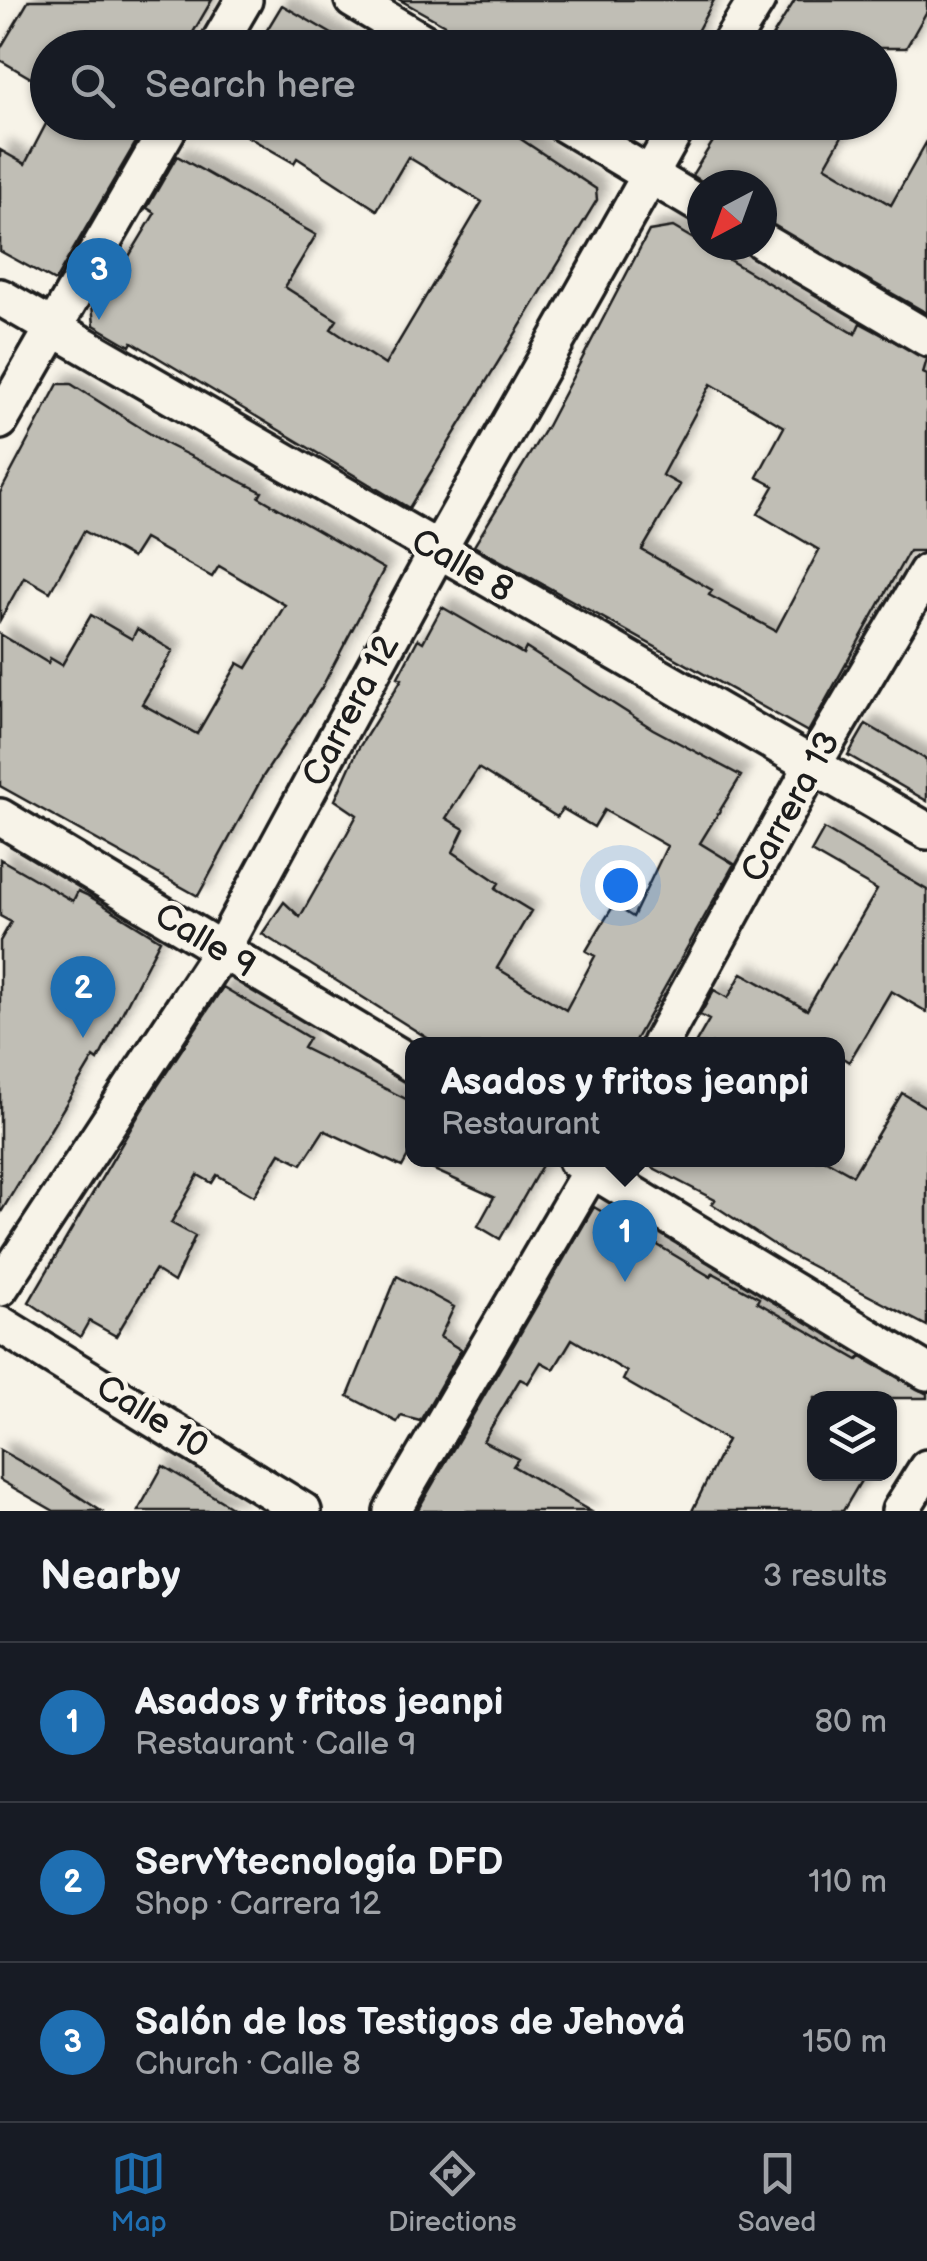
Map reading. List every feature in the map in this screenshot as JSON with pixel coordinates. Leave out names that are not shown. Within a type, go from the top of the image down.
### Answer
[{"type":"street","points":[[226,30],[244,0]]},
{"type":"street","points":[[353,0],[404,30]]},
{"type":"street","points":[[738,30],[757,0]]},
{"type":"street","points":[[0,421],[161,140]]},
{"type":"street","points":[[590,140],[687,197]]},
{"type":"street","name":"Carrera 12","points":[[0,1288],[221,952],[437,552],[669,140]]},
{"type":"street","points":[[777,250],[927,338]]},
{"type":"street","name":"Calle 8","points":[[0,297],[927,831]]},
{"type":"street","name":"Carrera 13","points":[[664,1037],[814,763],[927,572]]},
{"type":"street","name":"Calle 9","points":[[0,816],[405,1060]]},
{"type":"street","points":[[392,1511],[585,1167]]},
{"type":"street","points":[[596,1167],[927,1372]]},
{"type":"street","name":"Calle 10","points":[[0,1324],[303,1511]]},
{"type":"street","points":[[900,1511],[927,1468]]},
{"type":"building","points":[[29,0],[212,0],[194,30],[30,30],[30,78],[0,60],[0,49]]},
{"type":"building","points":[[400,0],[714,0],[698,30],[454,30]]},
{"type":"building","points":[[795,0],[927,0],[927,11],[906,48],[897,48],[897,30],[776,30]]},
{"type":"building","points":[[282,5],[325,30],[267,30]]},
{"type":"building","points":[[38,140],[137,140],[55,281],[0,251],[0,150],[25,164]]},
{"type":"building","points":[[254,140],[522,140],[596,189],[597,200],[409,508],[132,342],[130,346],[94,325],[92,304],[121,253],[128,258],[155,213],[147,208],[177,156],[316,235],[285,287],[337,320],[331,329],[385,365],[482,202],[408,157],[377,210],[297,158],[294,163]]},
{"type":"building","points":[[714,140],[840,140],[825,166],[891,205],[927,141],[927,313],[777,228],[777,170],[695,170]]},
{"type":"building","points":[[673,227],[687,235],[687,260],[729,260],[855,334],[860,323],[927,359],[923,373],[927,375],[927,551],[909,551],[808,732],[474,546],[547,426],[649,231]],"holes":[[[711,384],[784,427],[757,477],[774,486],[758,514],[819,550],[776,631],[709,595],[712,590],[642,550],[680,485],[662,475]]]},
{"type":"building","points":[[58,384],[71,384],[168,445],[262,492],[259,497],[384,569],[322,687],[262,778],[198,896],[0,786],[0,634],[48,663],[50,658],[62,665],[91,615],[132,639],[137,629],[173,651],[142,704],[197,734],[238,663],[247,668],[285,605],[219,566],[212,577],[144,539],[132,558],[84,531],[50,592],[24,577],[0,620],[0,493]]},
{"type":"building","points":[[442,607],[523,654],[526,648],[653,729],[741,776],[700,843],[734,864],[637,1037],[426,1037],[262,934],[284,902],[300,917],[357,815],[335,800],[358,749],[402,679],[398,677],[418,639],[423,642]],"holes":[[[478,768],[557,817],[563,809],[594,827],[604,810],[667,846],[633,917],[614,905],[599,929],[586,951],[595,956],[566,1010],[497,968],[531,911],[495,889],[499,883],[453,852],[464,829],[446,818]]]},
{"type":"building","points":[[866,724],[927,760],[927,801],[848,755]]},
{"type":"building","points":[[824,829],[927,890],[927,1012],[891,991],[849,1062],[845,1059],[845,1037],[699,1037],[709,1020],[700,1015],[714,990],[728,998],[742,973],[807,1010],[877,890],[811,852]]},
{"type":"building","points":[[0,859],[73,901],[78,891],[89,896],[160,940],[98,1060],[94,1057],[0,1214],[0,941],[11,922],[0,916]]},
{"type":"building","points":[[223,987],[309,1038],[303,1048],[405,1099],[405,1162],[402,1167],[324,1130],[302,1164],[280,1153],[254,1196],[217,1175],[212,1183],[198,1175],[171,1223],[195,1236],[174,1282],[155,1270],[116,1336],[89,1321],[80,1337],[29,1302],[141,1111]]},
{"type":"building","points":[[902,1093],[927,1108],[927,1326],[785,1252],[712,1204],[715,1200],[651,1167],[839,1167],[853,1175]]},
{"type":"building","points":[[428,1167],[541,1167],[500,1239],[478,1226],[494,1197]]},
{"type":"building","points":[[594,1207],[711,1277],[713,1273],[759,1298],[757,1302],[858,1360],[861,1357],[927,1394],[927,1398],[897,1398],[897,1391],[807,1391],[807,1481],[861,1481],[843,1511],[692,1511],[727,1440],[623,1380],[627,1372],[572,1339],[554,1369],[541,1362],[528,1383],[520,1379],[483,1441],[518,1459],[513,1466],[590,1511],[417,1511]]},
{"type":"building","points":[[397,1276],[454,1307],[440,1337],[461,1350],[420,1421],[401,1416],[397,1422],[348,1396]]},
{"type":"building","points":[[0,1450],[101,1511],[54,1511],[0,1480]]},
{"type":"building","points":[[163,1466],[238,1511],[138,1511]]},
{"type":"place","name":"Salón de los Testigos de Jehová","points":[[99,320]]},
{"type":"place","name":"ServYtecnología DFD","points":[[83,1038]]},
{"type":"place","name":"Asados y fritos jeanpi","points":[[625,1282]]}]
